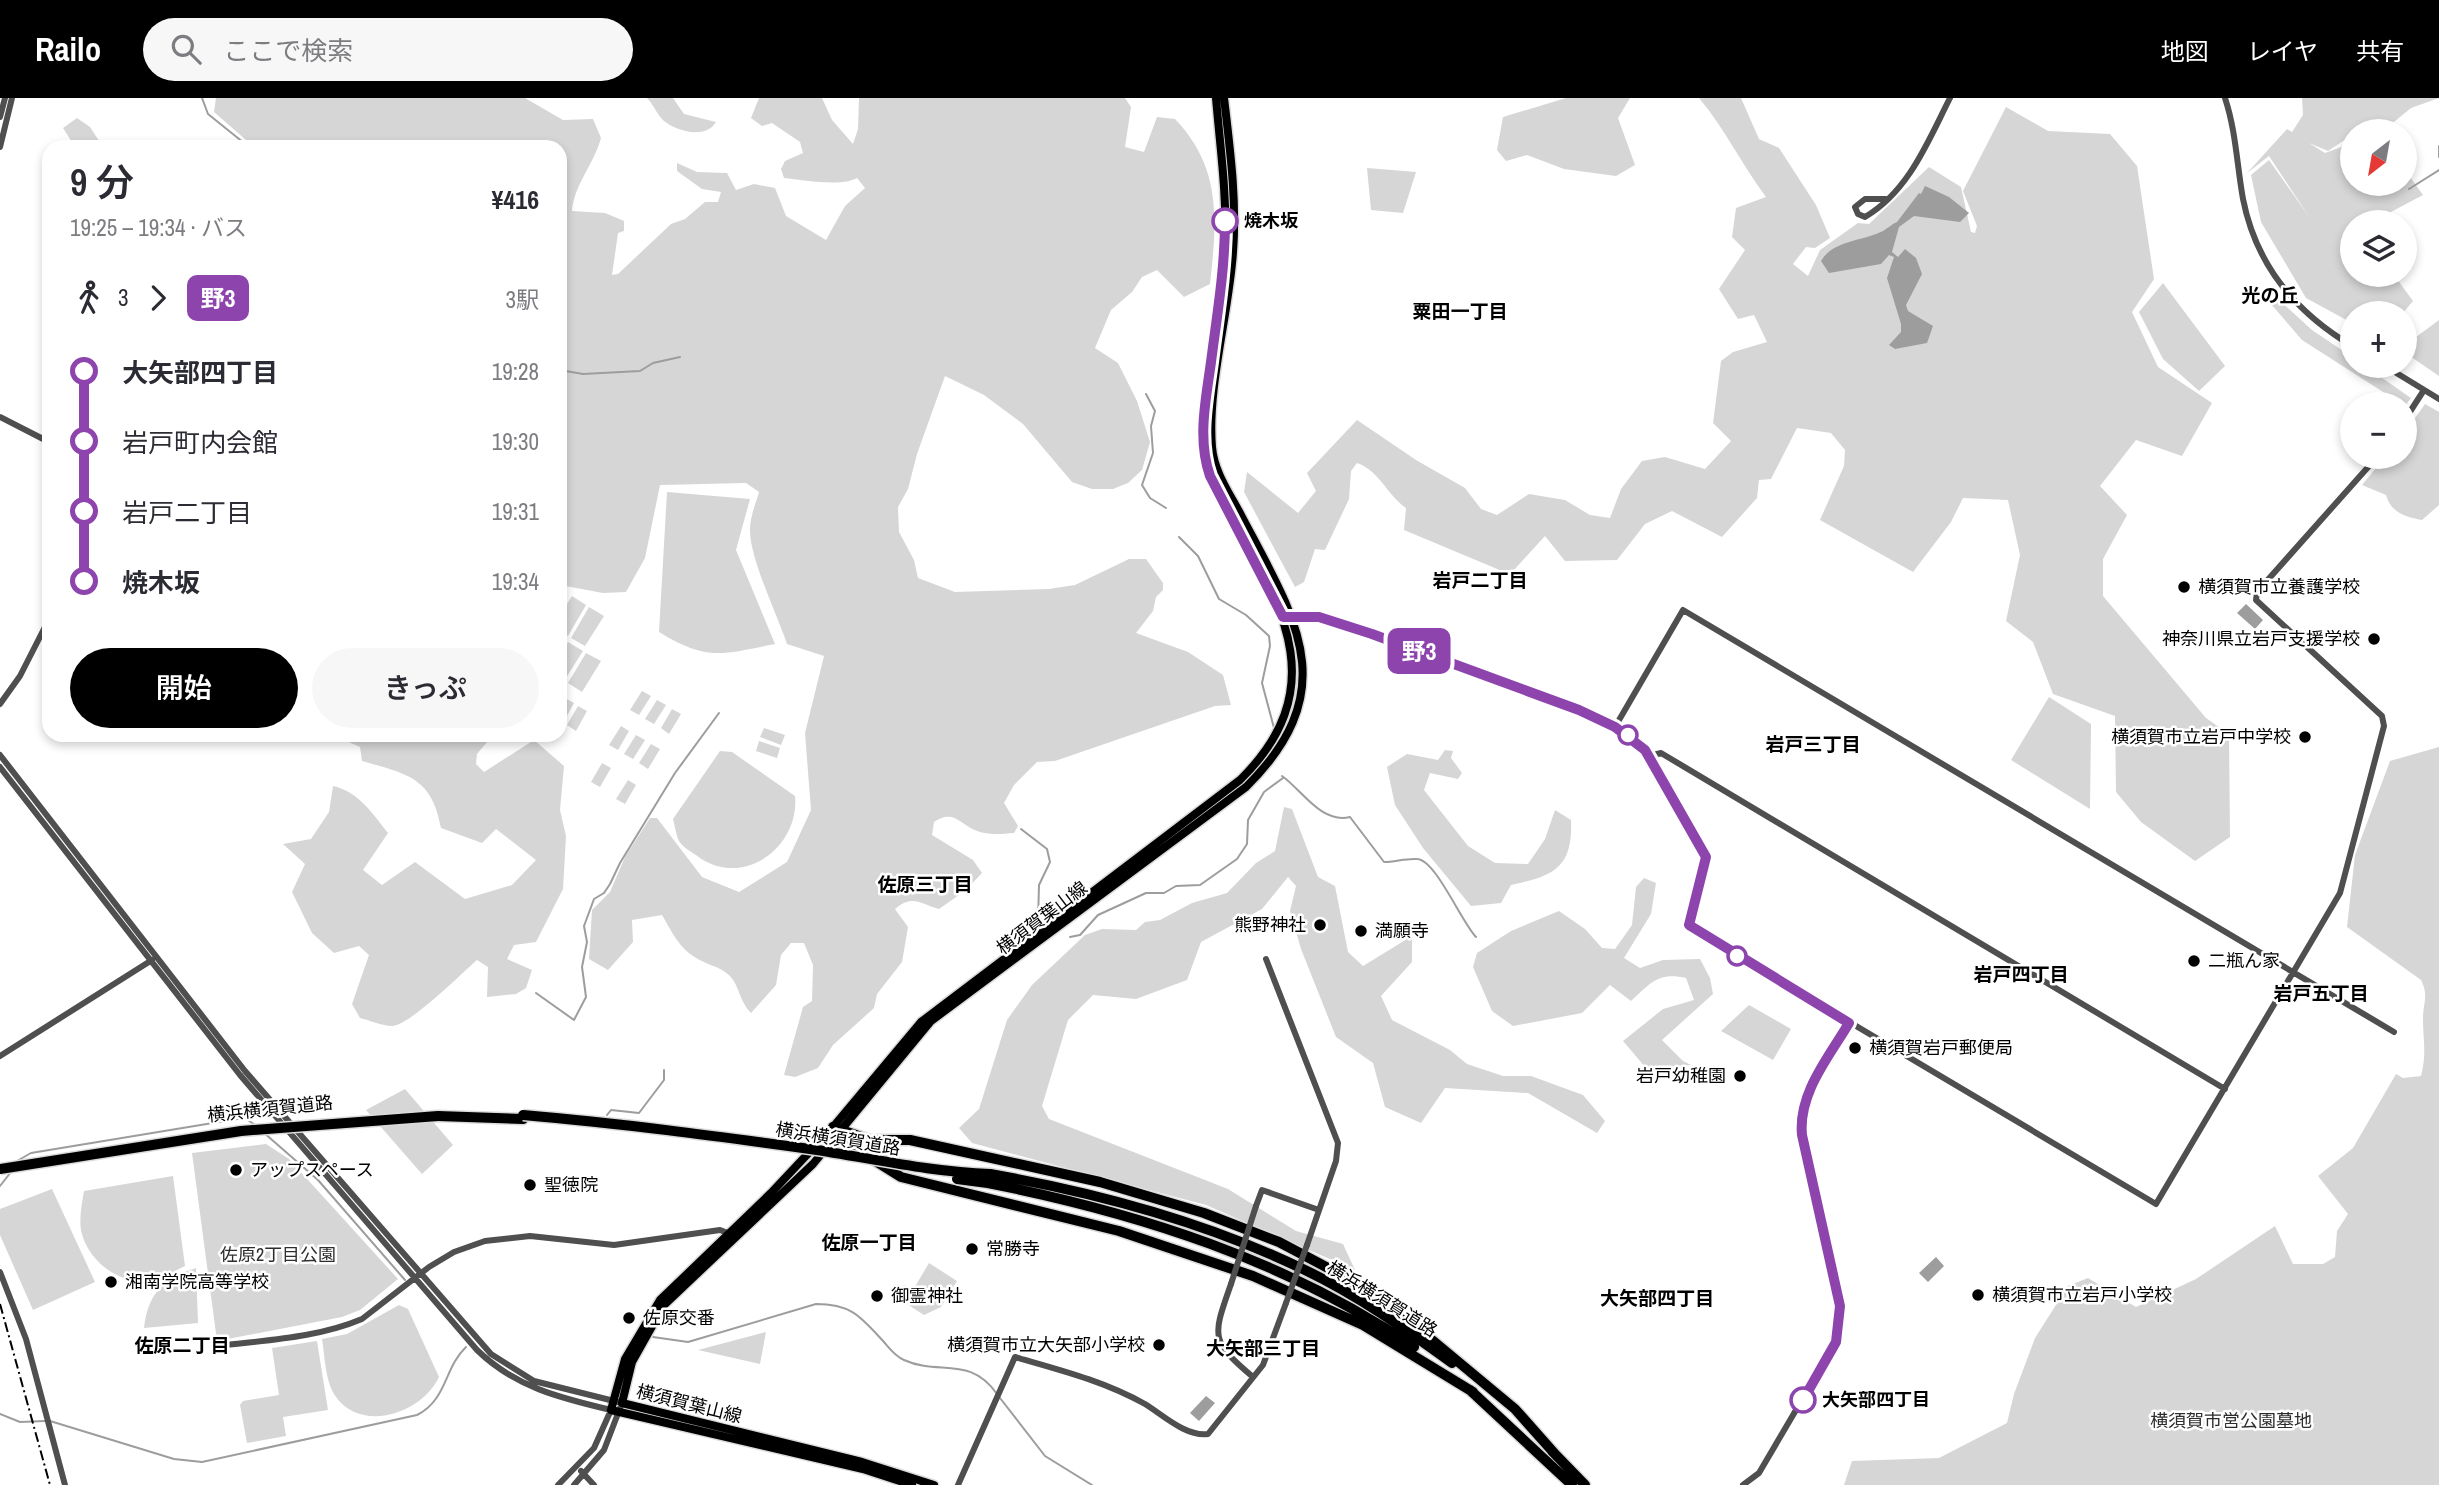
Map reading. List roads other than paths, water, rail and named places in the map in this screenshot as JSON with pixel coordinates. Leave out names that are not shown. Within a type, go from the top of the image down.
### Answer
[{"type":"highway","name":"横浜横須賀道路","points":[[0,1167],[239,1127],[353,1116],[463,1112],[596,1121],[812,1150],[989,1178],[1122,1204],[1251,1246],[1309,1272],[1382,1314],[1455,1365],[1555,1454],[1579,1484]]},
{"type":"highway","points":[[838,1131],[901,1177],[1119,1231],[1253,1276],[1363,1325],[1473,1392]]},
{"type":"highway","points":[[838,1131],[870,1140],[916,1141],[1100,1182],[1183,1206],[1279,1242],[1345,1277],[1408,1320],[1516,1409],[1555,1454]]},
{"type":"highway","name":"横浜横須賀道路","points":[[989,1178],[1151,1223],[1258,1261],[1365,1316],[1424,1354],[1473,1392],[1579,1484]]},
{"type":"main road","name":"横須賀葉山線","points":[[616,1407],[625,1359],[648,1316],[672,1286],[838,1131],[932,1012],[1240,780],[1256,764],[1279,732],[1291,694],[1293,657],[1283,617],[1210,476],[1204,453],[1205,409],[1225,242],[1216,98]]},
{"type":"main road","name":"横須賀葉山線","points":[[616,1407],[632,1362],[664,1305],[797,1180],[918,1035],[937,1016],[1234,797],[1268,764],[1294,721],[1302,687],[1303,650],[1293,616],[1218,471],[1213,455],[1214,400],[1234,250],[1231,164],[1224,98]]},
{"type":"main road","name":"横須賀葉山線","points":[[616,1407],[853,1467],[912,1485]]},
{"type":"main road","name":"横須賀葉山線","points":[[616,1407],[862,1462],[934,1485]]},
{"type":"street","points":[[0,117],[5,98]]},
{"type":"street","points":[[0,147],[12,98]]},
{"type":"street","points":[[1885,199],[1923,154],[1950,98]]},
{"type":"street","points":[[2225,98],[2244,201],[2260,251],[2290,298],[2340,338]]},
{"type":"street","points":[[2404,378],[2439,399]]},
{"type":"street","points":[[2417,401],[2424,390]]},
{"type":"street","points":[[0,417],[42,438]]},
{"type":"street","points":[[1283,617],[1319,617],[1372,634],[1579,710],[1615,727],[1640,744],[1649,756],[1706,857],[1689,925],[2156,1204],[2340,893],[2384,726],[2382,716],[2256,600],[2257,593],[2366,469]]},
{"type":"street","points":[[1615,727],[1683,610],[2394,1032]]},
{"type":"street","points":[[0,704],[13,687],[42,632]]},
{"type":"street","points":[[1649,756],[1661,753],[2225,1088]]},
{"type":"street","points":[[0,755],[247,1084],[417,1275],[503,1364],[545,1385],[616,1407]]},
{"type":"street","points":[[0,767],[154,960]]},
{"type":"street","points":[[958,1485],[993,1401],[1015,1357],[1118,1390],[1197,1435],[1212,1431],[1263,1365],[1320,1210],[1336,1161],[1338,1143],[1266,959]]},
{"type":"street","points":[[0,1056],[154,960]]},
{"type":"street","points":[[1743,1485],[1759,1473],[1840,1333],[1840,1306],[1802,1135],[1801,1114],[1815,1079],[1849,1023]]},
{"type":"street","points":[[1253,1377],[1222,1349],[1218,1338],[1218,1323],[1262,1190],[1320,1210]]},
{"type":"street","points":[[218,1346],[328,1331],[349,1325],[362,1319],[417,1275],[466,1247],[530,1236],[614,1245],[720,1230],[728,1233]]},
{"type":"street","points":[[0,1272],[26,1339],[65,1485]]},
{"type":"street","points":[[558,1485],[594,1448],[616,1407]]},
{"type":"street","points":[[574,1485],[604,1450],[616,1407]]},
{"type":"street","points":[[577,1467],[594,1485]]},
{"type":"waterway","points":[[202,98],[208,114],[240,140]]},
{"type":"waterway","points":[[2439,146],[2439,157]]},
{"type":"waterway","points":[[2417,184],[2439,170]]},
{"type":"waterway","points":[[567,371],[583,374],[640,371],[653,363],[680,357]]},
{"type":"waterway","points":[[1146,394],[1155,411],[1151,426],[1153,453],[1142,485],[1150,498],[1166,508]]},
{"type":"waterway","points":[[1179,537],[1198,556],[1219,599],[1246,615],[1269,636],[1270,646],[1262,683],[1274,728]]},
{"type":"waterway","points":[[536,993],[574,1020],[586,997],[582,967],[587,942],[584,926],[594,899],[604,893],[675,773],[719,713]]},
{"type":"waterway","points":[[1282,776],[1321,811],[1330,816],[1350,817],[1384,862],[1413,859],[1424,862],[1440,879],[1476,937]]},
{"type":"waterway","points":[[1070,937],[1080,935],[1098,915],[1146,893],[1164,893],[1176,886],[1200,885],[1237,859],[1247,844],[1248,820],[1264,792],[1283,778]]},
{"type":"waterway","points":[[1021,829],[1047,849],[1050,862],[1039,885],[1038,921]]},
{"type":"waterway","points":[[607,1115],[611,1110],[639,1113],[664,1080],[664,1070]]},
{"type":"waterway","points":[[17,1161],[31,1153],[237,1119],[246,1119],[257,1126]]},
{"type":"waterway","points":[[263,1132],[318,1180],[405,1280]]},
{"type":"waterway","points":[[0,1186],[11,1172]]},
{"type":"waterway","points":[[653,1337],[688,1342],[816,1304],[839,1306],[855,1314],[901,1358],[930,1367],[954,1368],[976,1374],[997,1394]]},
{"type":"waterway","points":[[50,1421],[174,1459],[202,1462],[417,1415],[434,1401],[453,1364],[466,1347]]},
{"type":"waterway","points":[[1000,1398],[1045,1456],[1092,1485]]},
{"type":"waterway","points":[[0,1414],[20,1422],[45,1421]]},
{"type":"railway","points":[[0,1304],[50,1485]]},
{"type":"place","name":"焼木坂","points":[[1225,221]]},
{"type":"place","name":"横須賀市立養護学校","points":[[2184,587]]},
{"type":"place","name":"神奈川県立岩戸支援学校","points":[[2374,639]]},
{"type":"place","name":"横須賀市立岩戸中学校","points":[[2305,737]]},
{"type":"place","name":"熊野神社","points":[[1320,925]]},
{"type":"place","name":"満願寺","points":[[1361,931]]},
{"type":"place","name":"二瓶ん家","points":[[2194,961]]},
{"type":"place","name":"横須賀岩戸郵便局","points":[[1855,1048]]},
{"type":"place","name":"岩戸幼稚園","points":[[1740,1076]]},
{"type":"place","name":"アップスペース","points":[[236,1170]]},
{"type":"place","name":"聖徳院","points":[[530,1185]]},
{"type":"place","name":"常勝寺","points":[[972,1249]]},
{"type":"place","name":"湘南学院高等学校","points":[[111,1282]]},
{"type":"place","name":"横須賀市立岩戸小学校","points":[[1978,1295]]},
{"type":"place","name":"御霊神社","points":[[877,1296]]},
{"type":"place","name":"佐原交番","points":[[629,1318]]},
{"type":"place","name":"横須賀市立大矢部小学校","points":[[1159,1345]]},
{"type":"place","name":"大矢部四丁目","points":[[1803,1400]]},
{"type":"district","name":"光の丘","points":[[2270,295]]},
{"type":"district","name":"粟田一丁目","points":[[1460,311]]},
{"type":"district","name":"岩戸二丁目","points":[[1480,580]]},
{"type":"district","name":"岩戸三丁目","points":[[1813,744]]},
{"type":"district","name":"佐原三丁目","points":[[925,884]]},
{"type":"district","name":"岩戸四丁目","points":[[2021,974]]},
{"type":"district","name":"岩戸五丁目","points":[[2321,993]]},
{"type":"district","name":"佐原一丁目","points":[[869,1242]]},
{"type":"district","name":"大矢部四丁目","points":[[1657,1298]]},
{"type":"district","name":"佐原二丁目","points":[[182,1345]]},
{"type":"district","name":"大矢部三丁目","points":[[1263,1348]]},
{"type":"park label","name":"佐原2丁目公園","points":[[278,1255]]},
{"type":"park label","name":"横須賀市営公園墓地","points":[[2231,1421]]}]
